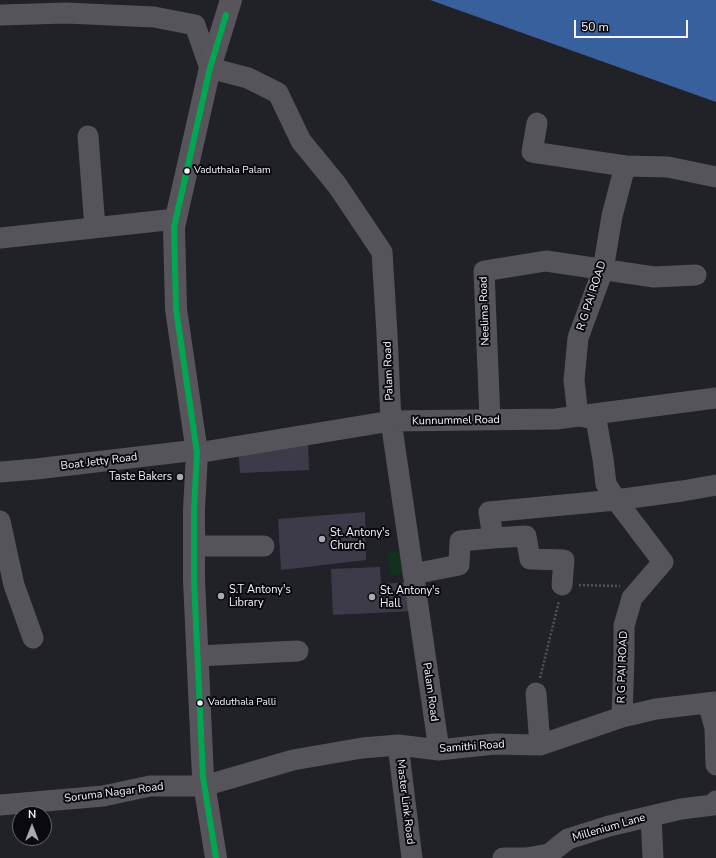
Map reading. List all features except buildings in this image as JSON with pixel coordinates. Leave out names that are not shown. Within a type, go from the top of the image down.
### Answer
[{"type":"main road","points":[[216,858],[203,777],[197,656],[194,580],[194,510],[197,451],[176,309],[174,227],[210,68],[231,0]]},
{"type":"street","points":[[0,16],[66,12],[154,16],[195,25],[210,68]]},
{"type":"street","name":"Palam Road","points":[[210,68],[248,78],[278,94],[302,141],[337,185],[382,252],[391,421],[439,750]]},
{"type":"street","points":[[537,123],[532,152],[625,166],[668,167],[716,177]]},
{"type":"street","points":[[88,136],[95,228]]},
{"type":"street","name":"R G PAI ROAD","points":[[622,717],[624,626],[632,598],[663,562],[616,500],[606,484],[604,459],[596,419],[578,416],[574,380],[578,338],[603,270],[612,216],[625,166]]},
{"type":"street","points":[[0,238],[176,219]]},
{"type":"street","name":"Neelima Road","points":[[490,420],[484,271],[546,262],[654,277],[696,275]]},
{"type":"street","name":"Kunnummel Road","points":[[197,451],[391,421],[556,419],[716,398]]},
{"type":"street","name":"Boat Jetty Road","points":[[0,472],[197,451]]},
{"type":"street","points":[[493,538],[489,512],[616,500],[716,485]]},
{"type":"street","points":[[0,521],[14,585],[33,638]]},
{"type":"street","points":[[413,574],[460,565],[460,541],[526,536],[530,559],[564,560],[562,585]]},
{"type":"street","points":[[194,546],[264,546]]},
{"type":"street","points":[[197,656],[298,652]]},
{"type":"street","points":[[536,693],[540,745]]},
{"type":"street","points":[[712,703],[715,728],[716,765]]},
{"type":"street","name":"Samithi Road","points":[[204,786],[294,760],[362,748],[398,745],[439,750],[494,744],[540,745],[622,717],[656,709],[712,703]]},
{"type":"street","name":"Master Link Road","points":[[398,745],[412,858]]},
{"type":"street","name":"Soruma Nagar Road","points":[[0,805],[103,796],[150,786],[204,786]]},
{"type":"street","name":"Millenium Lane","points":[[503,858],[526,858],[549,854],[568,839],[610,826],[681,809],[713,805],[716,801]]},
{"type":"street","points":[[652,816],[653,858]]},
{"type":"path","points":[[536,693],[562,585],[642,586]]},
{"type":"green space","points":[[405,550],[407,574],[389,575],[388,551]]},
{"type":"water","points":[[430,0],[716,0],[716,102]]},
{"type":"transit line","points":[[216,858],[203,777],[194,580],[194,510],[197,453],[176,309],[174,227],[210,68],[226,15]]},
{"type":"place","name":"Vaduthala Palam","points":[[187,171]]},
{"type":"place","name":"Taste Bakers","points":[[180,477]]},
{"type":"place","name":"St. Antony's Church","points":[[322,539]]},
{"type":"place","name":"S.T Antony's Library","points":[[221,596]]},
{"type":"place","name":"St. Antony's Hall","points":[[372,597]]},
{"type":"place","name":"Vaduthala Palli","points":[[200,703]]}]
